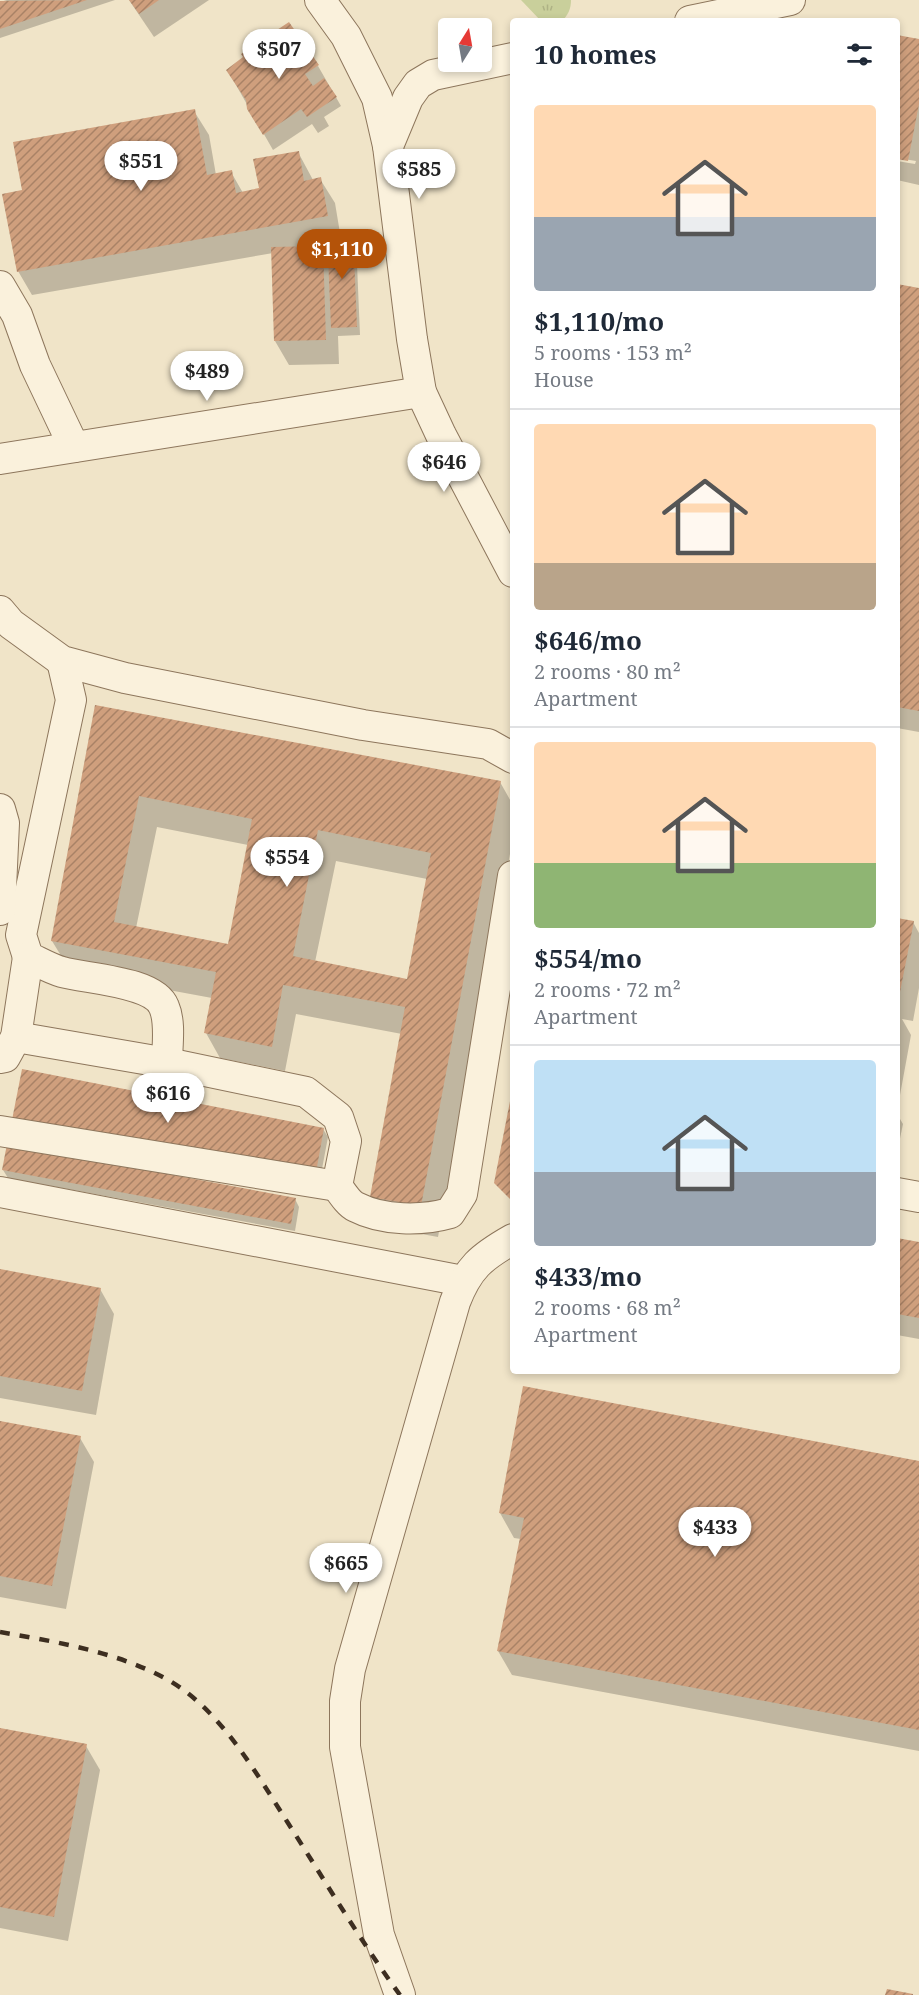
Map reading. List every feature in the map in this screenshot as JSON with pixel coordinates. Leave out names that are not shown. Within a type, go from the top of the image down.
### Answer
[{"type":"street","points":[[320,0],[346,36],[377,98],[388,146],[412,339],[422,392],[441,435],[510,566]]},
{"type":"street","points":[[704,18],[790,0]]},
{"type":"street","points":[[388,146],[408,98],[418,84],[433,75],[510,59]]},
{"type":"street","points":[[0,286],[18,315],[35,365],[74,447]]},
{"type":"street","points":[[0,459],[422,392]]},
{"type":"street","points":[[0,611],[11,624],[62,661],[125,678],[363,725],[488,744],[510,756]]},
{"type":"street","points":[[62,661],[71,700],[21,935],[28,957],[8,1048],[167,1063],[306,1092],[338,1117],[346,1141],[337,1186]]},
{"type":"street","points":[[0,910],[1,818]]},
{"type":"street","points":[[0,1131],[337,1186],[354,1207],[386,1216],[428,1220],[450,1213],[462,1194],[510,895]]},
{"type":"street","points":[[28,957],[62,972],[92,976],[155,995],[164,1006],[167,1018],[167,1063]]},
{"type":"street","points":[[0,1192],[463,1281]]},
{"type":"street","points":[[900,1194],[919,1197]]},
{"type":"street","points":[[400,1995],[379,1935],[345,1747],[345,1701],[350,1669],[463,1281],[475,1264],[510,1241]]},
{"type":"green space","points":[[521,0],[571,0],[569,12],[564,18],[538,18]]},
{"type":"building","points":[[87,0],[0,29],[0,1]]},
{"type":"building","points":[[129,0],[159,0],[139,14]]},
{"type":"building","points":[[289,22],[319,65],[305,74],[313,86],[324,78],[337,97],[307,117],[301,109],[263,135],[247,109],[246,100],[226,70],[243,57],[241,54]]},
{"type":"building","points":[[900,36],[919,39],[919,104],[908,161],[900,160]]},
{"type":"building","points":[[195,109],[207,175],[232,170],[236,193],[259,188],[253,159],[299,151],[304,181],[321,177],[328,216],[17,272],[2,194],[22,190],[13,142]]},
{"type":"building","points":[[353,231],[357,327],[331,328],[327,232]]},
{"type":"building","points":[[323,246],[326,340],[274,341],[271,247]]},
{"type":"building","points":[[900,285],[919,288],[919,711],[900,708]]},
{"type":"building","points":[[95,705],[501,781],[421,1206],[370,1197],[405,1007],[283,985],[272,1047],[204,1033],[216,972],[51,941]],"holes":[[[139,796],[252,819],[228,944],[114,922]],[[318,830],[431,853],[407,979],[293,956]]]},
{"type":"building","points":[[900,919],[914,921],[900,992]]},
{"type":"building","points":[[22,1069],[324,1128],[315,1178],[12,1120]]},
{"type":"building","points":[[510,1101],[510,1199],[494,1183]]},
{"type":"building","points":[[7,1144],[296,1198],[291,1224],[2,1170]]},
{"type":"building","points":[[900,1239],[919,1242],[919,1318],[900,1315]]},
{"type":"building","points":[[0,1269],[101,1288],[82,1391],[0,1376]]},
{"type":"building","points":[[523,1386],[919,1461],[919,1730],[497,1651],[524,1518],[499,1513]]},
{"type":"building","points":[[0,1421],[81,1436],[52,1586],[0,1576]]},
{"type":"building","points":[[0,1728],[87,1744],[54,1917],[0,1907]]},
{"type":"building","points":[[887,1989],[913,1994],[913,1995],[885,1995]]},
{"type":"railway","points":[[0,1632],[109,1655],[170,1681],[206,1709],[222,1726],[250,1764],[400,1995]]}]
